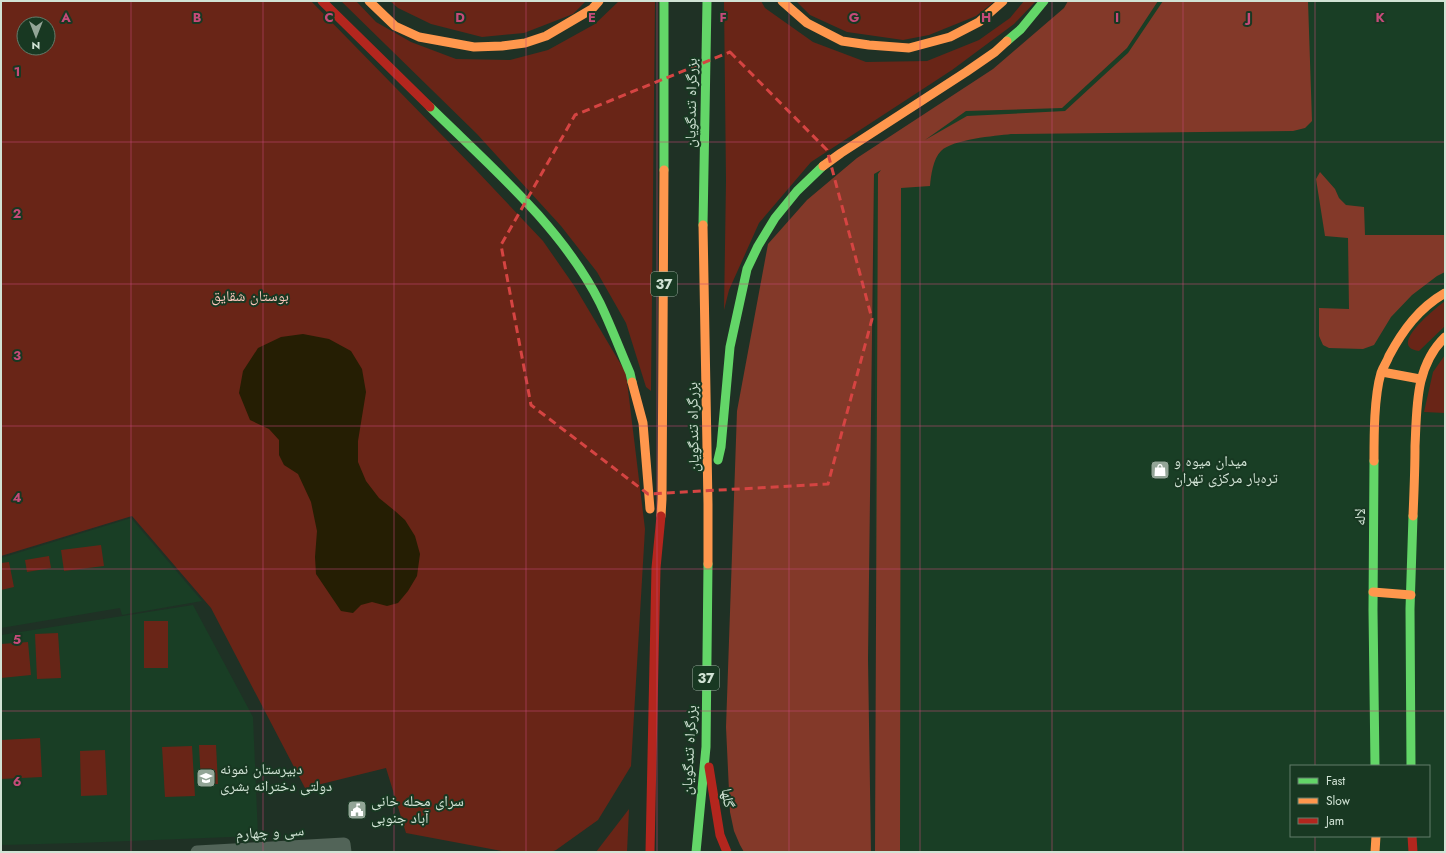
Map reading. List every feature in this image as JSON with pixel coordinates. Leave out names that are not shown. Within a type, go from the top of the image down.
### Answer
[{"type":"main road","points":[[322,1],[510,185],[557,237],[578,267],[600,303],[630,373],[643,423],[644,452],[656,568]]},
{"type":"main road","points":[[369,1],[395,26],[419,37],[474,48],[525,43],[546,36],[592,9],[599,1]]},
{"type":"main road","name":"بزرگراه تندگویان","points":[[650,852],[656,568],[662,499],[664,318],[664,1]]},
{"type":"main road","name":"بزرگراه تندگویان","points":[[696,852],[706,747],[708,504],[703,208],[707,1]]},
{"type":"main road","points":[[782,1],[807,23],[842,40],[869,45],[909,48],[950,37],[979,22],[1003,1]]},
{"type":"main road","points":[[708,504],[721,447],[730,347],[747,269],[758,246],[775,218],[817,171],[841,153],[995,52],[1021,29],[1044,1]]},
{"type":"main road","name":"لاله","points":[[1375,765],[1373,592],[1374,430],[1376,400],[1382,372],[1395,344],[1407,326],[1421,311],[1445,293]]},
{"type":"main road","points":[[1411,765],[1410,595],[1417,399],[1420,379],[1427,358],[1445,337]]},
{"type":"main road","points":[[1382,372],[1420,379]]},
{"type":"main road","points":[[1373,592],[1410,595]]},
{"type":"main road","name":"گلها","points":[[706,747],[720,835],[727,852]]},
{"type":"main road","points":[[1375,852],[1376,837]]},
{"type":"main road","points":[[1412,837],[1413,852]]},
{"type":"street","name":"سی و چهارم","points":[[197,852],[344,848]]},
{"type":"highlighted area","points":[[730,52],[827,150],[872,319],[828,484],[648,494],[531,405],[501,245],[575,115]]},
{"type":"shaded area","points":[[1068,1],[1158,1],[1127,48],[1062,108],[966,111],[925,140],[967,116],[1065,111],[1128,53],[1163,1],[1308,1],[1312,121],[1305,128],[1293,131],[1011,134],[974,139],[947,147],[938,154],[934,163],[930,186],[901,188],[900,852],[875,852],[878,174],[881,170],[874,174],[868,659],[871,852],[744,852],[734,831],[730,812],[726,727],[737,411],[768,244],[807,200],[857,158],[993,69],[1064,8]]},
{"type":"shaded area","name":"میدان میوه و تره‌بار مرکزی تهران","points":[[1158,1],[1445,1],[1445,852],[877,852],[874,174],[885,160],[966,111],[1062,107],[1127,48]]},
{"type":"shaded area","points":[[1320,172],[1335,189],[1339,198],[1346,205],[1364,207],[1365,235],[1445,235],[1445,272],[1437,276],[1412,295],[1391,317],[1374,345],[1363,349],[1329,348],[1323,345],[1319,336],[1319,308],[1349,309],[1348,238],[1325,236],[1316,179]]},
{"type":"shaded area","points":[[303,334],[329,339],[351,351],[362,369],[366,392],[358,441],[358,462],[366,481],[379,498],[405,520],[415,536],[420,554],[417,576],[408,591],[398,603],[387,606],[372,602],[361,605],[353,613],[341,611],[316,574],[315,557],[317,531],[311,502],[298,474],[284,465],[279,455],[279,440],[269,429],[250,420],[239,393],[243,371],[258,348],[281,337]]},
{"type":"shaded area","points":[[131,518],[202,601],[122,615],[120,608],[1,628],[1,558]]},
{"type":"shaded area","points":[[193,605],[253,717],[258,836],[78,843],[1,844],[1,635]]},
{"type":"green space","name":"بوستان شقایق","points":[[1,1],[311,1],[543,241],[575,287],[626,373],[645,529],[631,766],[598,820],[551,852],[507,852],[406,833],[386,768],[305,788],[211,608],[132,516],[1,556]]},
{"type":"green space","points":[[341,1],[356,1],[376,22],[411,42],[456,59],[510,60],[548,50],[595,24],[619,1],[655,1],[651,391],[646,387],[626,323],[597,272],[561,226],[477,134]]},
{"type":"green space","points":[[390,1],[586,1],[573,14],[524,33],[482,37],[431,24],[398,8]]},
{"type":"green space","points":[[724,1],[761,1],[765,8],[813,42],[866,62],[927,61],[979,40],[1010,18],[1024,1],[1036,1],[1014,24],[952,70],[811,162],[759,223],[729,290],[724,310],[726,181]]},
{"type":"green space","points":[[796,1],[995,1],[976,16],[929,35],[903,40],[847,32],[810,15]]},
{"type":"green space","points":[[1445,301],[1445,326],[1419,351],[1410,348],[1408,342],[1410,335],[1432,311]]},
{"type":"green space","points":[[1445,355],[1445,413],[1424,412],[1433,372]]},
{"type":"green space","points":[[101,545],[104,566],[64,571],[61,550]]},
{"type":"green space","points":[[49,556],[51,568],[27,572],[25,560]]},
{"type":"green space","points":[[9,562],[14,587],[1,590],[1,563]]},
{"type":"green space","points":[[144,621],[168,621],[168,668],[144,668]]},
{"type":"green space","points":[[58,633],[61,678],[37,679],[35,634]]},
{"type":"green space","points":[[28,642],[31,675],[1,678],[1,644]]},
{"type":"green space","points":[[40,738],[42,777],[1,779],[1,740]]},
{"type":"green space","points":[[199,745],[216,745],[218,784],[201,784]]},
{"type":"green space","points":[[192,746],[195,796],[165,797],[162,747]]},
{"type":"green space","points":[[105,750],[107,795],[81,796],[80,751]]},
{"type":"green space","points":[[629,809],[627,852],[596,852]]},
{"type":"traffic: fast","points":[[664,1],[664,170]]},
{"type":"traffic: fast","points":[[703,225],[707,1]]},
{"type":"traffic: fast","points":[[1007,41],[1021,29],[1044,1]]},
{"type":"traffic: fast","points":[[430,107],[523,199],[566,249],[584,275],[600,303],[630,373],[632,382]]},
{"type":"traffic: fast","points":[[718,460],[721,447],[730,347],[747,269],[758,246],[775,218],[797,191],[823,166]]},
{"type":"traffic: fast","points":[[1374,461],[1373,610],[1375,765]]},
{"type":"traffic: fast","points":[[1411,765],[1410,609],[1413,516]]},
{"type":"traffic: fast","points":[[696,852],[706,747],[708,564]]},
{"type":"traffic: slow","points":[[369,1],[395,26],[419,37],[474,47],[525,43],[546,36],[592,9],[599,1]]},
{"type":"traffic: slow","points":[[782,1],[807,23],[842,41],[909,48],[950,37],[979,22],[1003,1]]},
{"type":"traffic: slow","points":[[823,166],[966,72],[995,52],[1007,41]]},
{"type":"traffic: slow","points":[[661,516],[664,170]]},
{"type":"traffic: slow","points":[[703,225],[708,564]]},
{"type":"traffic: slow","points":[[1374,461],[1376,405],[1382,371],[1394,346],[1412,320],[1427,306],[1445,293]]},
{"type":"traffic: slow","points":[[1413,516],[1417,402],[1423,374],[1428,361],[1435,348],[1445,337]]},
{"type":"traffic: slow","points":[[1382,372],[1420,379]]},
{"type":"traffic: slow","points":[[632,382],[643,423],[650,509]]},
{"type":"traffic: slow","points":[[1373,592],[1411,595]]},
{"type":"traffic: slow","points":[[1375,852],[1376,837]]},
{"type":"traffic: jam","points":[[322,1],[430,107]]},
{"type":"traffic: jam","points":[[650,852],[656,568],[661,516]]},
{"type":"traffic: jam","points":[[709,767],[720,835],[727,852]]},
{"type":"traffic: jam","points":[[1412,837],[1413,852]]},
{"type":"place","name":"میدان میوه و تره‌بار مرکزی تهران","points":[[1160,470]]},
{"type":"place","name":"دبیرستان نمونه دولتی دخترانه بشری","points":[[206,778]]},
{"type":"place","name":"سرای محله خانی آباد جنوبی","points":[[357,810]]}]
